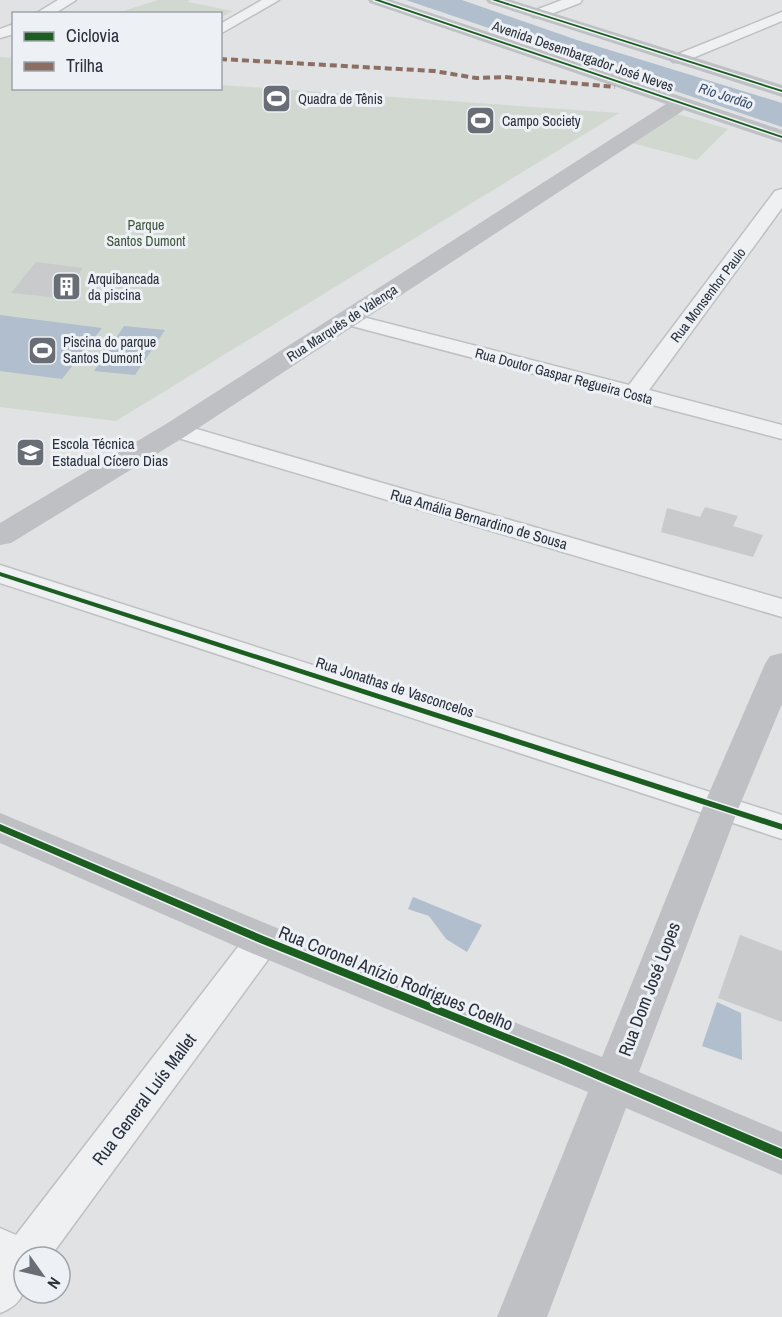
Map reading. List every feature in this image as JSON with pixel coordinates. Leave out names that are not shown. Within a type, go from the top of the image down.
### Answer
[{"type":"street","points":[[46,12],[69,0]]},
{"type":"street","points":[[222,29],[272,0]]},
{"type":"street","name":"Avenida Desembargador José Neves","points":[[376,0],[782,137]]},
{"type":"street","name":"Avenida Desembargador José Neves","points":[[494,0],[782,91]]},
{"type":"street","points":[[538,14],[575,0]]},
{"type":"street","points":[[678,59],[782,15]]},
{"type":"street","name":"Rua Marquês de Valença","points":[[0,536],[176,430],[680,104]]},
{"type":"street","name":"Rua Monsenhor Paulo","points":[[634,394],[782,195]]},
{"type":"street","name":"Rua Doutor Gaspar Regueira Costa","points":[[347,320],[782,432]]},
{"type":"street","name":"Rua Amália Bernardino de Sousa","points":[[176,430],[782,608]]},
{"type":"street","name":"Rua Jonathas de Vasconcelos","points":[[0,573],[782,827]]},
{"type":"street","name":"Rua Dom José Lopes","points":[[522,1317],[721,807],[782,664]]},
{"type":"street","name":"Rua Coronel Anízio Rodrigues Coelho","points":[[0,828],[263,940],[613,1082],[782,1154]]},
{"type":"street","name":"Rua General Luís Mallet","points":[[28,1245],[263,940]]},
{"type":"green space","points":[[158,0],[189,0],[188,2],[233,11],[222,16],[222,12],[120,12]]},
{"type":"green space","name":"Parque Santos Dumont","points":[[0,57],[12,58],[12,90],[222,90],[222,85],[619,113],[116,421],[0,407]]},
{"type":"green space","points":[[674,113],[728,129],[697,160],[632,143]]},
{"type":"water","name":"Rio Jordão","points":[[406,0],[462,0],[577,40],[782,103],[782,127]]},
{"type":"water","name":"Piscina do parque Santos Dumont","points":[[0,315],[102,328],[62,379],[0,371]]},
{"type":"water","points":[[124,326],[165,330],[135,375],[94,371]]},
{"type":"water","points":[[413,897],[482,925],[467,952],[446,939],[429,916],[408,909]]},
{"type":"water","points":[[717,1002],[741,1013],[742,1060],[702,1046]]},
{"type":"building","points":[[36,262],[83,268],[62,298],[11,293]]},
{"type":"building","points":[[705,507],[738,516],[733,526],[763,535],[753,557],[661,532],[667,508],[700,517]]},
{"type":"building","points":[[740,935],[782,951],[782,1022],[718,998]]},
{"type":"marked path","points":[[222,59],[434,71],[476,78],[505,77],[615,87]]},
{"type":"cycle path","points":[[376,0],[782,137]]},
{"type":"cycle path","points":[[494,0],[782,91]]},
{"type":"cycle path","points":[[0,574],[782,827]]},
{"type":"cycle path","points":[[0,827],[263,940],[562,1060],[782,1154]]},
{"type":"place","name":"Quadra de Tênis","points":[[277,99]]},
{"type":"place","name":"Campo Society","points":[[481,121]]},
{"type":"place","name":"Arquibancada da piscina","points":[[67,287]]},
{"type":"place","name":"Piscina do parque Santos Dumont","points":[[42,350]]},
{"type":"place","name":"Escola Técnica Estadual Cícero Dias","points":[[31,452]]}]
